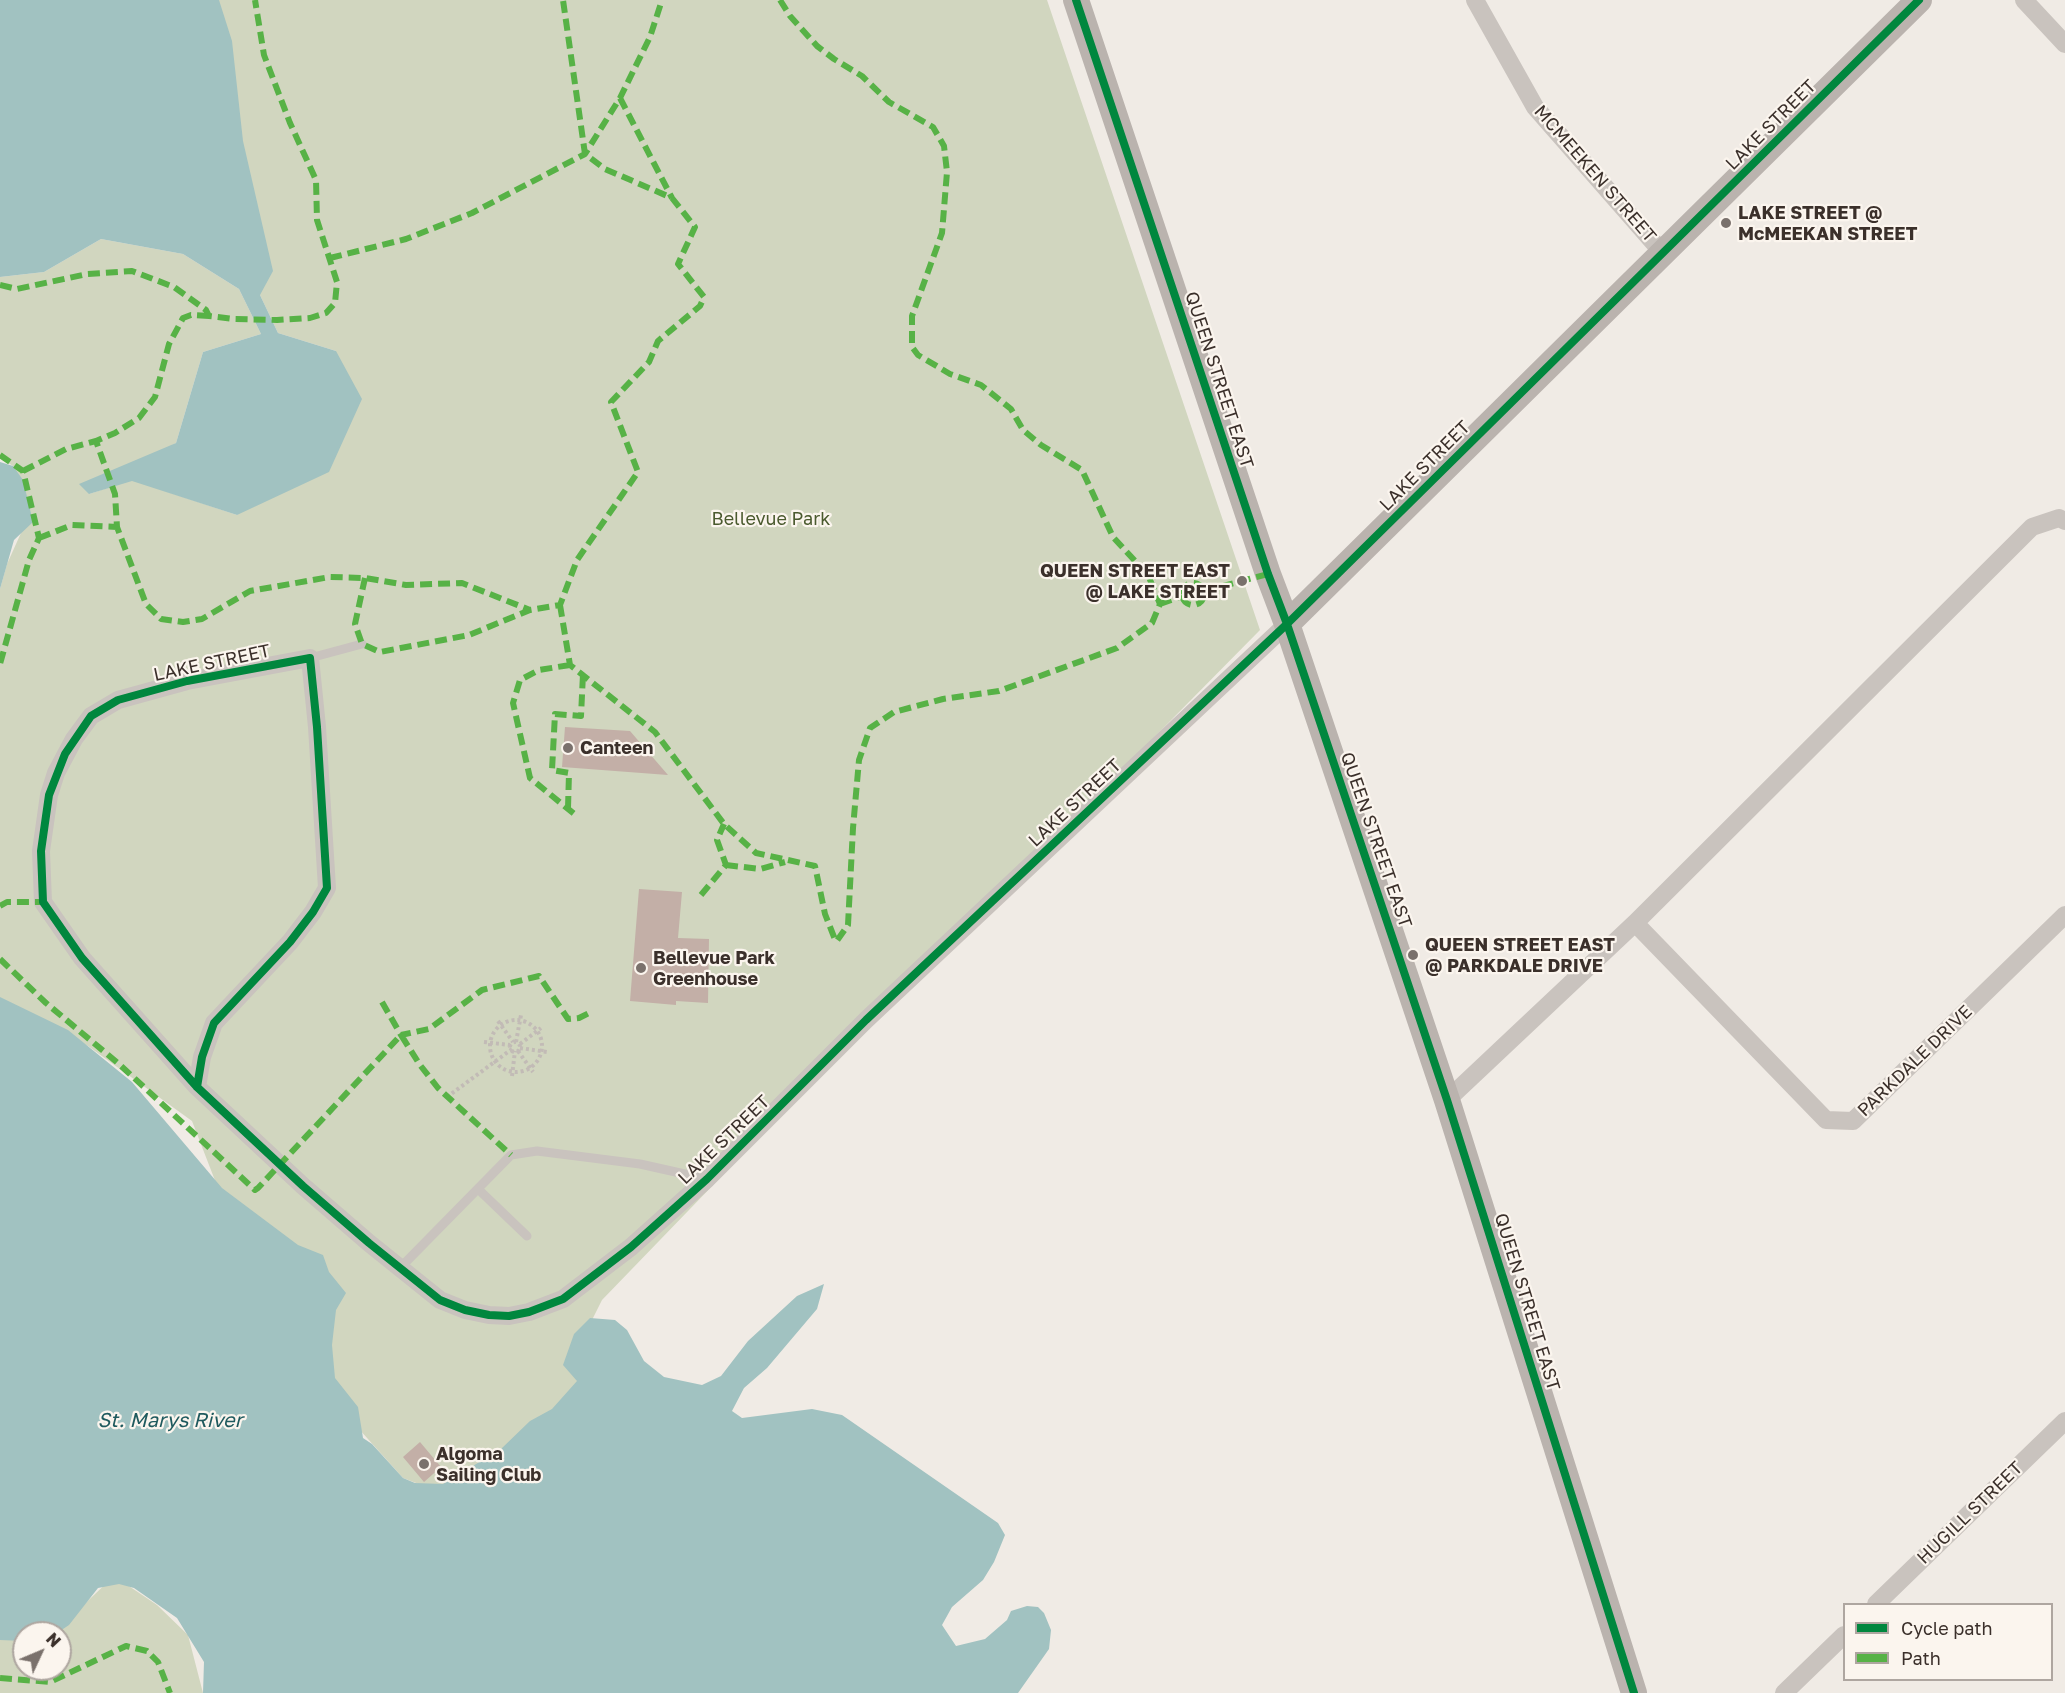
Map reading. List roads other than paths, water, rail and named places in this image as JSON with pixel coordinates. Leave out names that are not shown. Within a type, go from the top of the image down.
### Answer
[{"type":"main road","name":"QUEEN STREET EAST","points":[[1076,0],[1447,1100],[1634,1693]]},
{"type":"main road","name":"LAKE STREET","points":[[1287,624],[1919,0]]},
{"type":"street","name":"MCMEEKEN STREET","points":[[1475,0],[1535,107],[1662,252]]},
{"type":"street","points":[[2024,0],[2065,44]]},
{"type":"street","points":[[1447,1100],[1635,923],[2032,527],[2059,518],[2065,521]]},
{"type":"street","name":"LAKE STREET","points":[[310,658],[187,681],[118,700],[91,716],[65,754],[50,795],[41,851],[43,902],[82,958],[197,1087],[303,1186],[440,1300],[465,1310],[509,1316],[529,1312],[563,1299],[631,1247],[707,1179],[866,1020],[1287,624]]},
{"type":"street","points":[[197,1087],[202,1057],[214,1023],[290,942],[314,912],[327,888],[317,727],[310,658]]},
{"type":"street","name":"PARKDALE DRIVE","points":[[1635,923],[1826,1120],[1853,1121],[2062,926]]},
{"type":"street","name":"HUGILL STREET","points":[[1878,1603],[2065,1421]]},
{"type":"street","points":[[1784,1693],[1843,1637]]},
{"type":"lane","points":[[310,658],[363,644]]},
{"type":"lane","points":[[400,1268],[511,1155],[537,1151],[640,1164],[707,1179]]},
{"type":"lane","points":[[478,1189],[526,1236]]},
{"type":"water","points":[[0,0],[219,0],[232,41],[243,141],[273,271],[260,295],[278,333],[336,351],[362,399],[329,472],[237,515],[132,481],[89,494],[79,484],[176,443],[203,352],[261,334],[239,289],[183,254],[101,239],[44,272],[0,277]]},
{"type":"water","points":[[0,462],[13,466],[23,480],[33,522],[14,540],[0,589]]},
{"type":"water","name":"St. Marys River","points":[[0,997],[68,1030],[132,1082],[222,1188],[298,1245],[323,1255],[329,1272],[346,1293],[336,1310],[332,1345],[335,1378],[358,1407],[363,1438],[372,1444],[403,1478],[415,1483],[443,1484],[501,1449],[530,1421],[552,1409],[577,1381],[563,1365],[574,1334],[590,1318],[615,1320],[627,1330],[644,1361],[664,1377],[702,1385],[721,1376],[748,1341],[797,1296],[824,1284],[817,1309],[767,1368],[744,1388],[732,1411],[742,1418],[812,1409],[842,1415],[998,1523],[1005,1535],[994,1562],[983,1580],[952,1607],[942,1625],[956,1646],[985,1639],[1007,1620],[1011,1611],[1027,1606],[1038,1607],[1044,1613],[1051,1630],[1049,1649],[1018,1693],[203,1693],[204,1662],[177,1618],[134,1588],[119,1584],[98,1588],[72,1621],[12,1621],[12,1640],[0,1640]]},
{"type":"place","name":"LAKE STREET @ McMEEKAN STREET","points":[[1726,223]]},
{"type":"place","name":"QUEEN STREET EAST @ LAKE STREET","points":[[1242,581]]},
{"type":"place","name":"Canteen","points":[[568,748]]},
{"type":"place","name":"QUEEN STREET EAST @ PARKDALE DRIVE","points":[[1413,955]]},
{"type":"place","name":"Bellevue Park Greenhouse","points":[[641,968]]},
{"type":"place","name":"Algoma Sailing Club","points":[[424,1464]]},
{"type":"park label","name":"Bellevue Park","points":[[771,519]]}]
